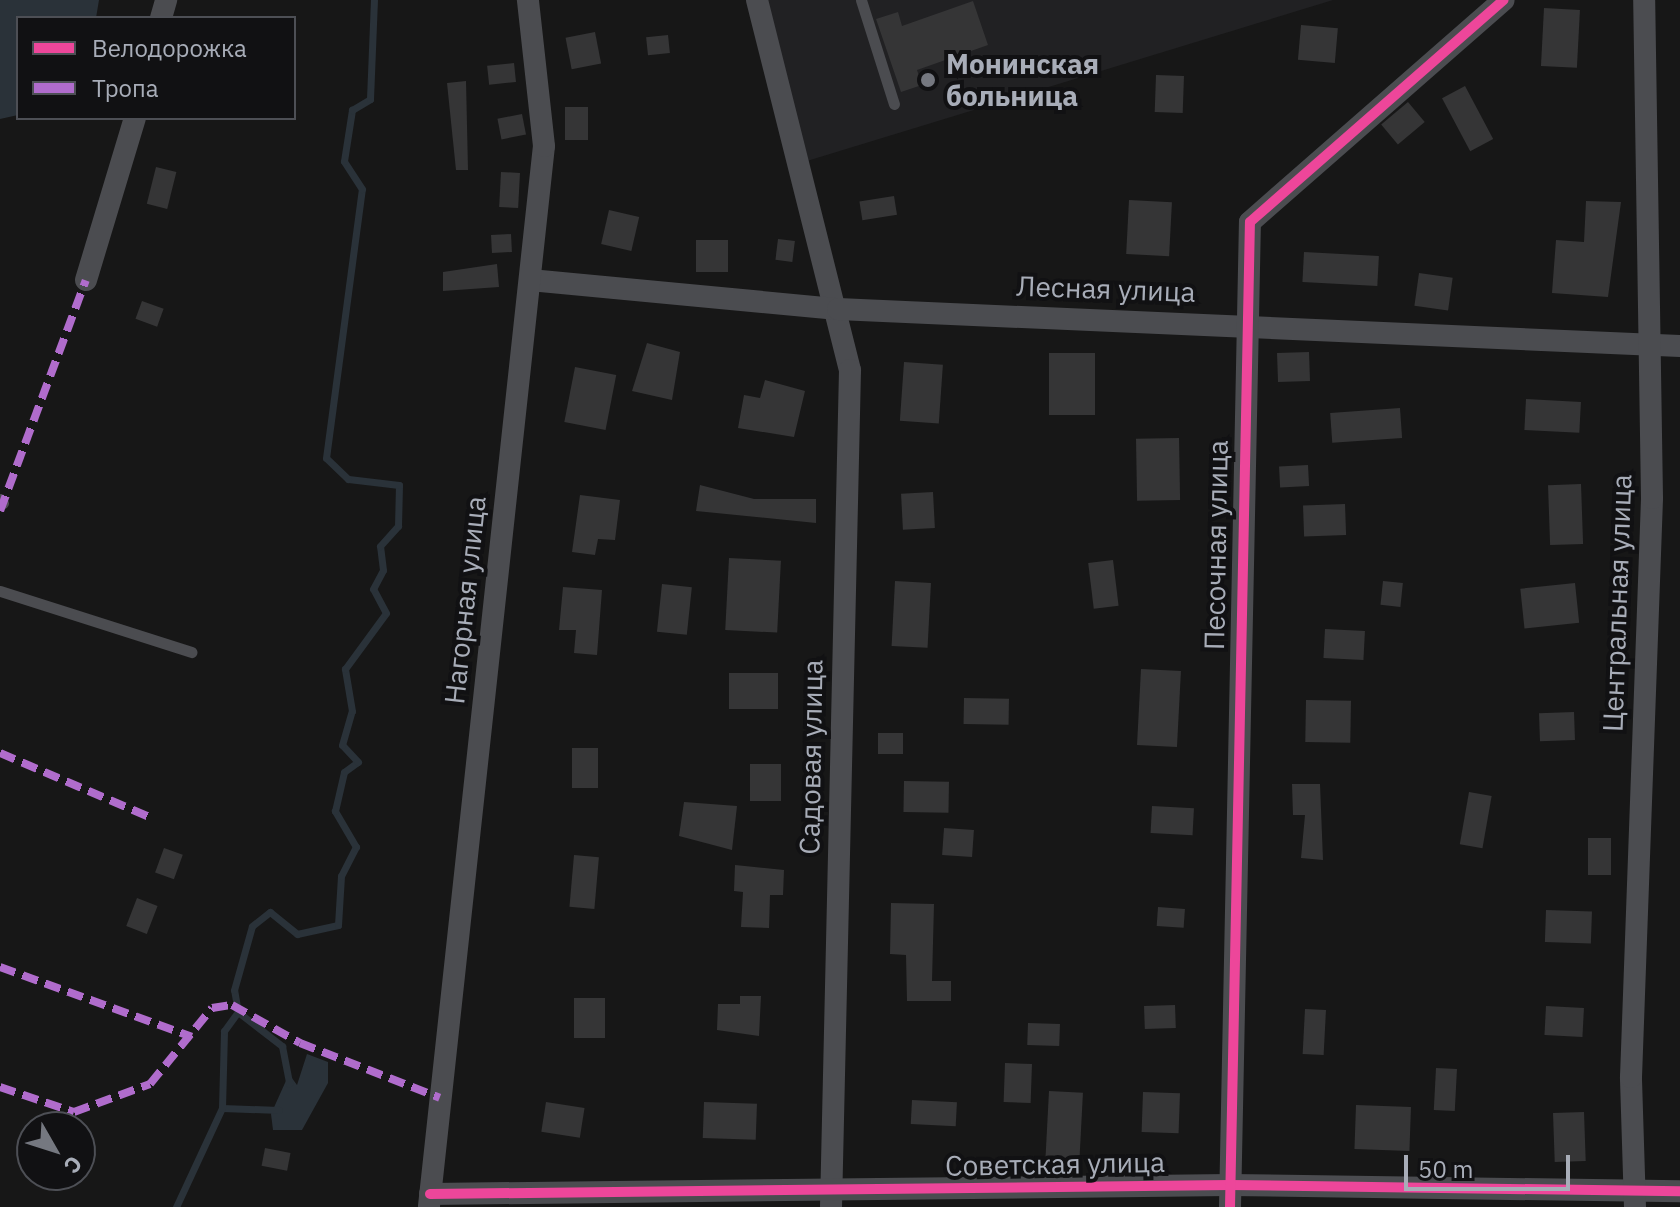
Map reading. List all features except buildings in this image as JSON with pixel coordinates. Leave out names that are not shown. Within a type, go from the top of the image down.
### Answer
[{"type":"street","name":"Нагорная улица","points":[[429,1200],[544,146],[528,0]]},
{"type":"street","name":"Садовая улица","points":[[757,0],[838,309],[850,370],[832,1199]]},
{"type":"street","name":"Песочная улица","points":[[1230,1196],[1244,324],[1250,222],[1504,0]]},
{"type":"street","name":"Центральная улица","points":[[1636,1196],[1631,1077],[1652,498],[1647,344],[1644,0]]},
{"type":"street","points":[[86,280],[134,120]]},
{"type":"street","name":"Лесная улица","points":[[530,280],[838,309],[1244,324],[1680,346]]},
{"type":"street","name":"Советская улица","points":[[429,1200],[1636,1196],[1680,1191]]},
{"type":"lane","points":[[861,0],[894,104]]},
{"type":"lane","points":[[0,591],[191,652]]},
{"type":"shaded area","points":[[0,0],[99,0],[96,16],[16,16],[16,115],[0,119]]},
{"type":"shaded area","name":"Монинская больница","points":[[767,0],[1333,0],[807,161]]},
{"type":"shaded area","points":[[307,1054],[328,1062],[328,1083],[302,1130],[273,1130],[271,1114],[289,1074],[297,1085]]},
{"type":"waterway","points":[[176,1207],[222,1108],[224,1031],[238,1012],[234,990],[252,926],[270,912],[297,934],[338,925],[341,876],[356,847],[335,811],[344,772],[358,762],[342,745],[352,711],[345,669],[386,613],[373,589],[383,570],[380,546],[398,526],[399,485],[348,479],[326,458],[362,189],[344,161],[352,110],[370,99],[374,0]]},
{"type":"waterway","points":[[238,1012],[282,1046],[289,1083]]},
{"type":"waterway","points":[[222,1108],[279,1110]]},
{"type":"marked path","points":[[0,511],[86,280]]},
{"type":"marked path","points":[[0,753],[152,818]]},
{"type":"marked path","points":[[0,967],[192,1037]]},
{"type":"marked path","points":[[0,1087],[74,1112],[150,1084],[212,1008],[232,1005],[300,1043],[440,1098]]},
{"type":"cycle path","points":[[1230,1207],[1250,222],[1504,0]]},
{"type":"cycle path","points":[[430,1194],[1230,1185],[1680,1191]]},
{"type":"place","name":"Монинская больница","points":[[928,80]]}]
